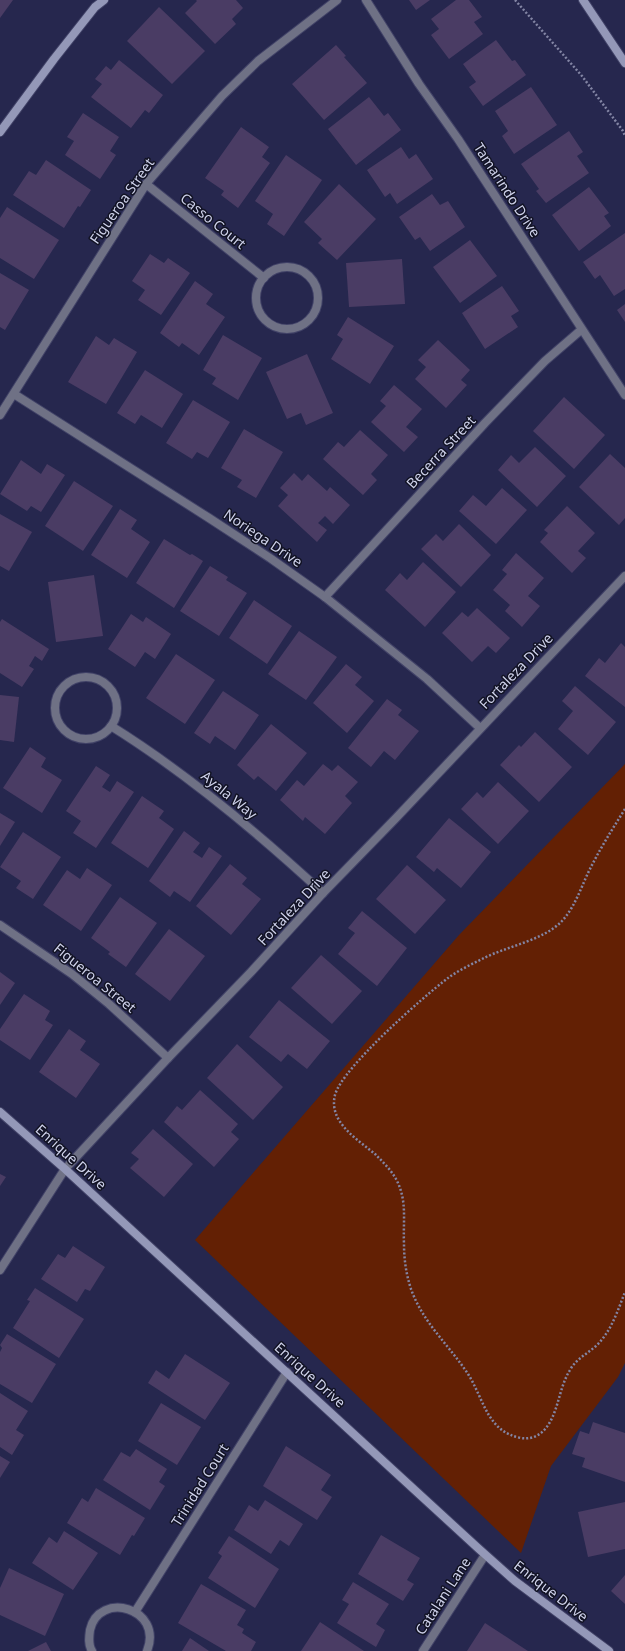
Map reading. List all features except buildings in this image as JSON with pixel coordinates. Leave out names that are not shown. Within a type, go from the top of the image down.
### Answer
[{"type":"street","points":[[0,132],[54,59],[96,7],[104,0]]},
{"type":"street","name":"Figueroa Street","points":[[0,415],[146,184],[222,96],[258,61],[337,0]]},
{"type":"street","name":"Tamarindo Drive","points":[[366,0],[419,84],[458,139],[581,330],[625,395]]},
{"type":"street","points":[[583,0],[625,63]]},
{"type":"street","name":"Casso Court","points":[[146,184],[264,278]]},
{"type":"street","points":[[284,268],[299,269],[307,274],[314,282],[318,300],[316,310],[311,318],[303,325],[293,328],[282,329],[272,325],[264,318],[258,309],[257,293],[258,288],[264,278],[271,272],[284,268]]},
{"type":"street","name":"Becerra Street","points":[[325,597],[485,423],[545,361],[581,330]]},
{"type":"street","name":"Noriega Drive","points":[[14,394],[209,518],[270,558],[325,597],[428,679],[480,728]]},
{"type":"street","name":"Fortaleza Drive","points":[[0,1270],[65,1169],[168,1058],[251,972],[323,893],[625,576]]},
{"type":"street","points":[[87,678],[98,680],[107,686],[113,695],[116,705],[116,716],[112,726],[101,735],[87,739],[78,738],[69,734],[62,728],[57,719],[55,710],[56,700],[60,691],[67,684],[77,679],[87,678]]},
{"type":"street","name":"Ayala Way","points":[[112,726],[196,784],[273,847],[323,893]]},
{"type":"street","name":"Figueroa Street","points":[[0,924],[72,974],[109,1004],[168,1058]]},
{"type":"street","name":"Enrique Drive","points":[[0,1112],[65,1169],[485,1555],[528,1590],[609,1651]]},
{"type":"street","name":"Trinidad Court","points":[[135,1612],[287,1372]]},
{"type":"street","name":"Catalani Lane","points":[[423,1651],[485,1555]]},
{"type":"street","points":[[92,1651],[88,1638],[91,1627],[96,1618],[104,1611],[114,1608],[125,1608],[135,1612],[143,1618],[148,1626],[150,1635],[150,1645],[147,1651]]},
{"type":"path","points":[[515,0],[582,76],[623,130],[625,136]]},
{"type":"path","points":[[625,809],[590,868],[571,910],[561,922],[543,934],[488,956],[449,977],[365,1054],[335,1092],[334,1103],[337,1115],[343,1126],[354,1138],[378,1157],[391,1171],[398,1184],[404,1200],[406,1213],[404,1241],[407,1275],[419,1308],[429,1325],[456,1357],[469,1377],[490,1419],[506,1434],[527,1439],[542,1433],[548,1427],[570,1368],[602,1339],[611,1325],[625,1292]]},
{"type":"shaded area","points":[[625,764],[625,1363],[618,1377],[551,1466],[521,1553],[195,1240],[459,935]]}]
